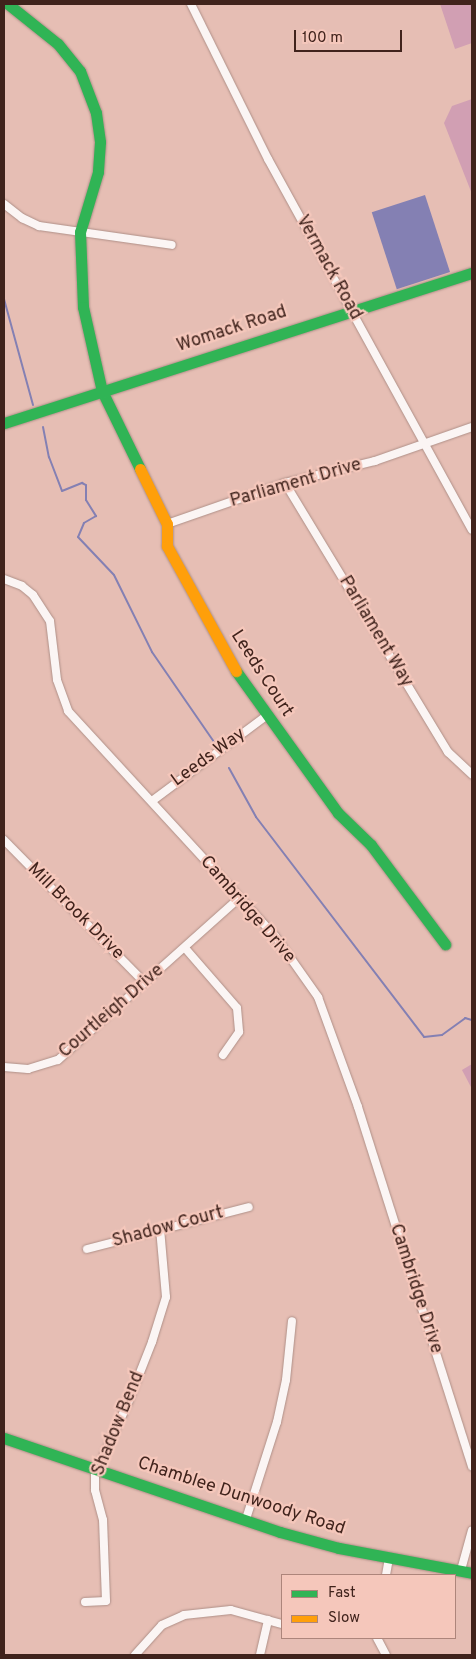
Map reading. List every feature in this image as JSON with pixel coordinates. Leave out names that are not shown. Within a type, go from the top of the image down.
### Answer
[{"type":"street","name":"Leeds Court","points":[[8,4],[58,44],[80,71],[96,113],[100,142],[98,172],[80,232],[83,307],[90,346],[102,391],[166,524],[167,546],[195,602],[245,688],[338,814],[371,845],[445,944]]},
{"type":"street","name":"Vermack Road","points":[[191,4],[268,159],[353,310],[472,530]]},
{"type":"street","points":[[4,204],[22,218],[40,226],[172,245]]},
{"type":"street","name":"Womack Road","points":[[4,423],[472,273]]},
{"type":"street","name":"Parliament Drive","points":[[166,524],[286,483],[375,461],[472,427]]},
{"type":"street","name":"Parliament Way","points":[[286,483],[448,752],[472,774]]},
{"type":"street","name":"Cambridge Drive","points":[[4,579],[22,586],[33,595],[50,620],[57,680],[68,711],[238,899],[274,936],[318,997],[331,1026],[472,1466]]},
{"type":"street","name":"Leeds Way","points":[[152,802],[266,716]]},
{"type":"street","name":"Mill Brook Drive","points":[[4,840],[145,984]]},
{"type":"street","name":"Courtleigh Drive","points":[[4,1068],[28,1069],[58,1060],[238,899]]},
{"type":"street","points":[[185,948],[237,1008],[239,1032],[223,1055]]},
{"type":"street","name":"Shadow Court","points":[[87,1249],[249,1207]]},
{"type":"street","name":"Shadow Bend","points":[[85,1602],[106,1602],[104,1520],[95,1490],[95,1474],[152,1342],[166,1297],[160,1229]]},
{"type":"street","points":[[246,1519],[277,1422],[286,1380],[292,1321]]},
{"type":"street","name":"Chamblee Dunwoody Road","points":[[4,1438],[339,1548],[467,1572]]},
{"type":"street","points":[[467,1572],[472,1530]]},
{"type":"street","points":[[386,1574],[389,1558]]},
{"type":"street","points":[[135,1655],[162,1625],[184,1614],[231,1610],[281,1624]]},
{"type":"street","points":[[260,1655],[268,1620]]},
{"type":"street","points":[[378,1639],[386,1655]]},
{"type":"shaded area","points":[[440,4],[472,4],[472,43],[455,49]]},
{"type":"shaded area","points":[[472,99],[472,194],[444,123],[452,106]]},
{"type":"shaded area","points":[[425,195],[450,272],[397,289],[372,212]]},
{"type":"shaded area","points":[[472,1064],[472,1089],[462,1070]]},
{"type":"waterway","points":[[4,299],[33,405]]},
{"type":"waterway","points":[[43,427],[49,457],[62,491],[82,483],[86,485],[86,500],[96,516],[84,523],[78,537],[114,575],[152,652],[214,742]]},
{"type":"waterway","points":[[229,768],[256,817],[424,1037],[442,1035],[465,1018],[472,1020]]},
{"type":"traffic: fast","points":[[8,4],[58,44],[80,71],[96,113],[100,142],[98,172],[80,232],[83,307],[102,391],[140,469]]},
{"type":"traffic: fast","points":[[4,423],[472,273]]},
{"type":"traffic: fast","points":[[236,671],[338,813],[371,845],[445,944]]},
{"type":"traffic: fast","points":[[4,1438],[280,1532],[339,1548],[472,1573]]},
{"type":"traffic: slow","points":[[140,469],[167,524],[167,546],[236,671]]}]
